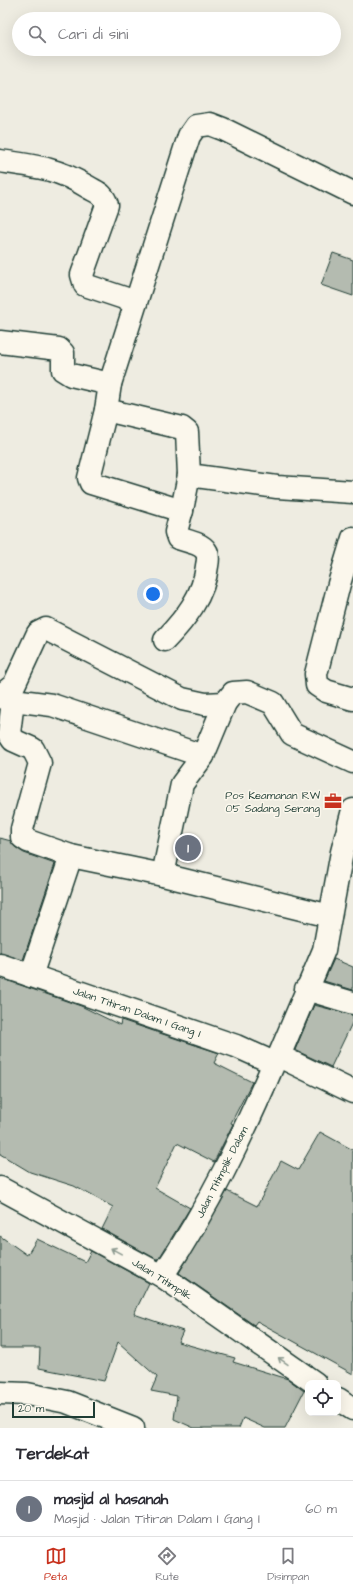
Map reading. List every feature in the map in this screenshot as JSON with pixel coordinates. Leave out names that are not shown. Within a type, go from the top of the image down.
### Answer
[{"type":"street","points":[[182,511],[91,483],[89,478],[106,410],[110,384],[188,136],[196,126],[210,124],[238,135],[353,192]]},
{"type":"street","points":[[0,161],[44,167],[72,176],[104,196],[107,205],[82,275],[85,285],[136,302]]},
{"type":"street","points":[[0,342],[59,349],[63,353],[63,370],[71,375],[110,384]]},
{"type":"street","points":[[106,410],[182,428],[187,432],[189,475],[176,532],[178,538],[201,546],[206,551],[208,557],[206,573],[196,603],[181,623],[165,640]]},
{"type":"street","points":[[189,475],[277,487],[353,492]]},
{"type":"street","points":[[353,538],[346,586],[316,674],[316,686],[326,692],[353,699]]},
{"type":"street","points":[[225,703],[205,704],[182,699],[46,629],[38,633],[14,684],[4,698],[9,734],[13,740],[32,749],[40,763],[22,829],[22,836],[28,841],[71,856],[163,875],[330,916]]},
{"type":"street","points":[[163,875],[182,784],[203,756],[225,703],[233,693],[247,692],[261,696],[273,702],[292,734],[353,762]]},
{"type":"street","points":[[4,698],[52,705],[203,756]]},
{"type":"street","name":"Jalan Titimplik Dalam","points":[[162,1276],[192,1230],[226,1169],[324,950],[342,852],[353,810]]},
{"type":"street","points":[[31,976],[71,856]]},
{"type":"street","name":"Jalan Titiran Dalam I Gang I","points":[[0,965],[276,1059],[353,1092]]},
{"type":"street","points":[[306,988],[353,1002]]},
{"type":"street","name":"Jalan Titimplik","points":[[0,1188],[162,1276],[311,1380]]},
{"type":"street","points":[[0,1393],[28,1394],[67,1402],[133,1428]]},
{"type":"street","points":[[341,1401],[353,1409]]},
{"type":"building","points":[[333,253],[353,260],[353,296],[321,285]]},
{"type":"building","points":[[0,838],[11,841],[15,847],[24,853],[55,864],[23,960],[0,953]]},
{"type":"building","points":[[334,959],[353,967],[353,990],[324,981]]},
{"type":"building","points":[[0,978],[81,1006],[120,1025],[121,1020],[219,1053],[214,1063],[252,1082],[231,1123],[233,1124],[214,1162],[177,1143],[155,1188],[190,1208],[158,1260],[102,1229],[113,1207],[74,1186],[30,1172],[0,1154]]},
{"type":"building","points":[[314,1005],[353,1015],[353,1021],[331,1067],[295,1050]]},
{"type":"building","points":[[320,1132],[353,1150],[353,1374],[257,1321],[254,1325],[179,1273],[227,1191],[257,1206],[281,1161],[298,1170]]},
{"type":"building","points":[[0,1236],[27,1255],[37,1239],[85,1262],[91,1251],[149,1283],[134,1314],[183,1331],[178,1342],[235,1358],[233,1362],[288,1379],[304,1391],[285,1428],[265,1428],[243,1418],[239,1428],[194,1428],[174,1419],[177,1396],[151,1391],[157,1377],[118,1342],[104,1381],[39,1368],[40,1348],[0,1348]]},
{"type":"place","name":"Pos Keamanan RW 05 Sadang Serang","points":[[333,801]]},
{"type":"place","name":"masjid al hasanah","points":[[188,848]]}]
